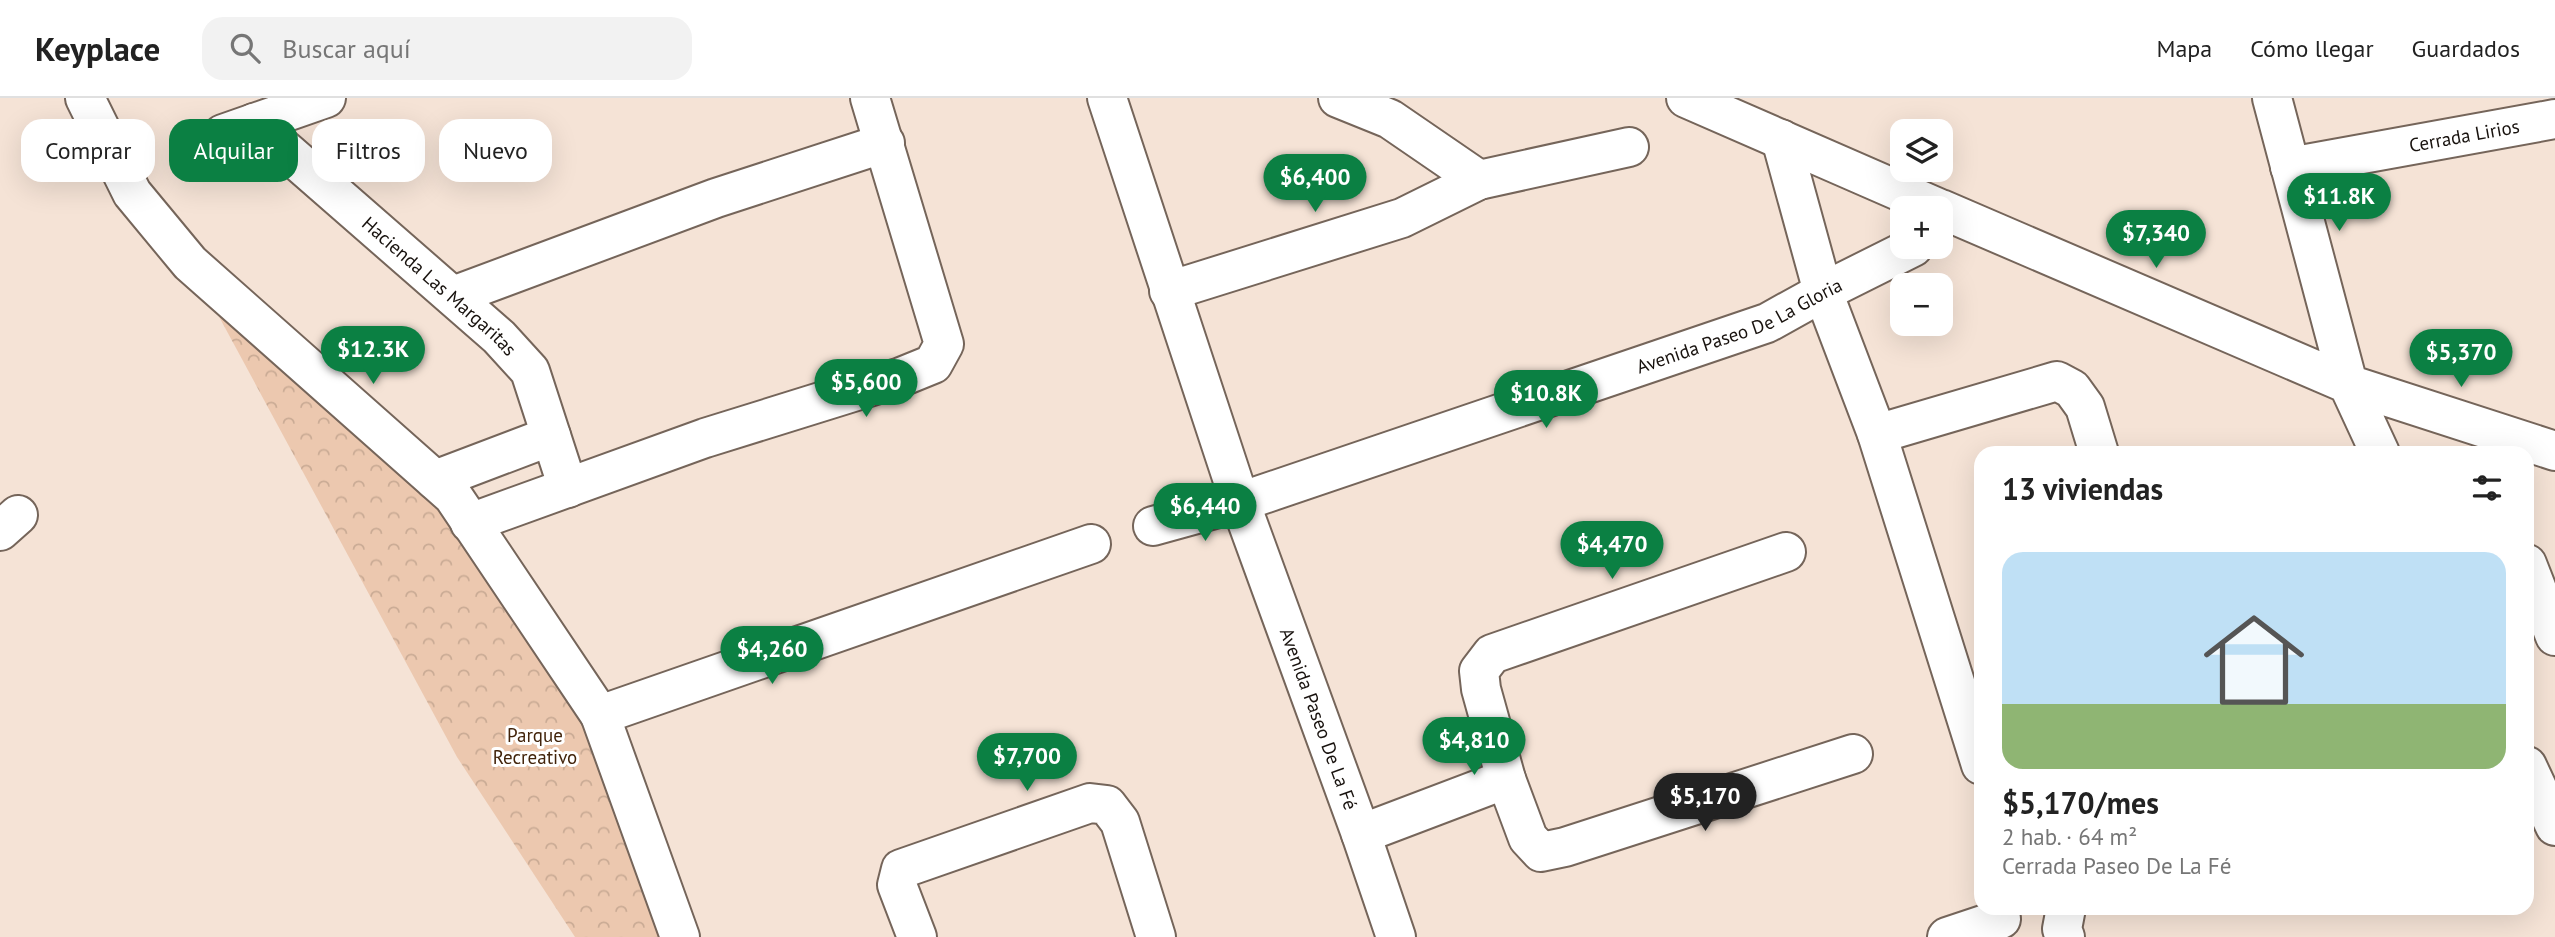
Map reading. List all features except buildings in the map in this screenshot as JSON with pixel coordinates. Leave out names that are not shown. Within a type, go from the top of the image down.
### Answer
[{"type":"street","points":[[85,98],[132,193],[190,263],[453,496],[600,715],[680,937]]},
{"type":"street","name":"Hacienda Las Margaritas","points":[[327,98],[238,129],[453,296],[499,337],[530,371],[568,488]]},
{"type":"street","points":[[470,523],[705,438],[901,377],[933,364],[944,344],[870,98]]},
{"type":"street","name":"Avenida Paseo De La Fé","points":[[1107,98],[1240,502],[1396,937]]},
{"type":"street","points":[[1338,98],[1390,119],[1479,180]]},
{"type":"street","points":[[1686,98],[1781,139],[1900,196]]},
{"type":"street","points":[[2272,98],[2348,384],[2377,446]]},
{"type":"street","name":"Cerrada Lirios","points":[[2290,167],[2555,118]]},
{"type":"street","points":[[1781,139],[1823,292],[1877,434],[1974,743]]},
{"type":"street","points":[[453,296],[716,198],[885,144]]},
{"type":"street","points":[[1169,291],[1402,218],[1479,180],[1629,148]]},
{"type":"street","points":[[1953,221],[2478,439],[2523,446]]},
{"type":"street","name":"Avenida Paseo De La Gloria","points":[[1153,526],[1240,502],[1767,323],[1890,258]]},
{"type":"street","points":[[1877,434],[2057,381],[2072,389],[2085,407],[2097,446]]},
{"type":"street","points":[[435,480],[551,436]]},
{"type":"street","points":[[2534,448],[2555,451]]},
{"type":"street","points":[[600,715],[1091,544]]},
{"type":"street","points":[[1786,552],[1492,654],[1479,670],[1481,689],[1506,779],[1528,838],[1541,852],[1565,847],[1853,754]]},
{"type":"street","points":[[2534,582],[2555,636]]},
{"type":"street","points":[[1361,834],[1506,779]]},
{"type":"street","points":[[2534,781],[2555,826]]},
{"type":"street","points":[[916,937],[897,885],[901,869],[1090,803],[1107,805],[1120,822],[1156,937]]},
{"type":"street","points":[[2065,915],[2062,929],[2065,937]]},
{"type":"street","points":[[1947,937],[2001,919]]},
{"type":"green space","name":"Parque Recreativo","points":[[190,263],[470,523],[600,715],[678,937],[575,937],[457,757]]}]
